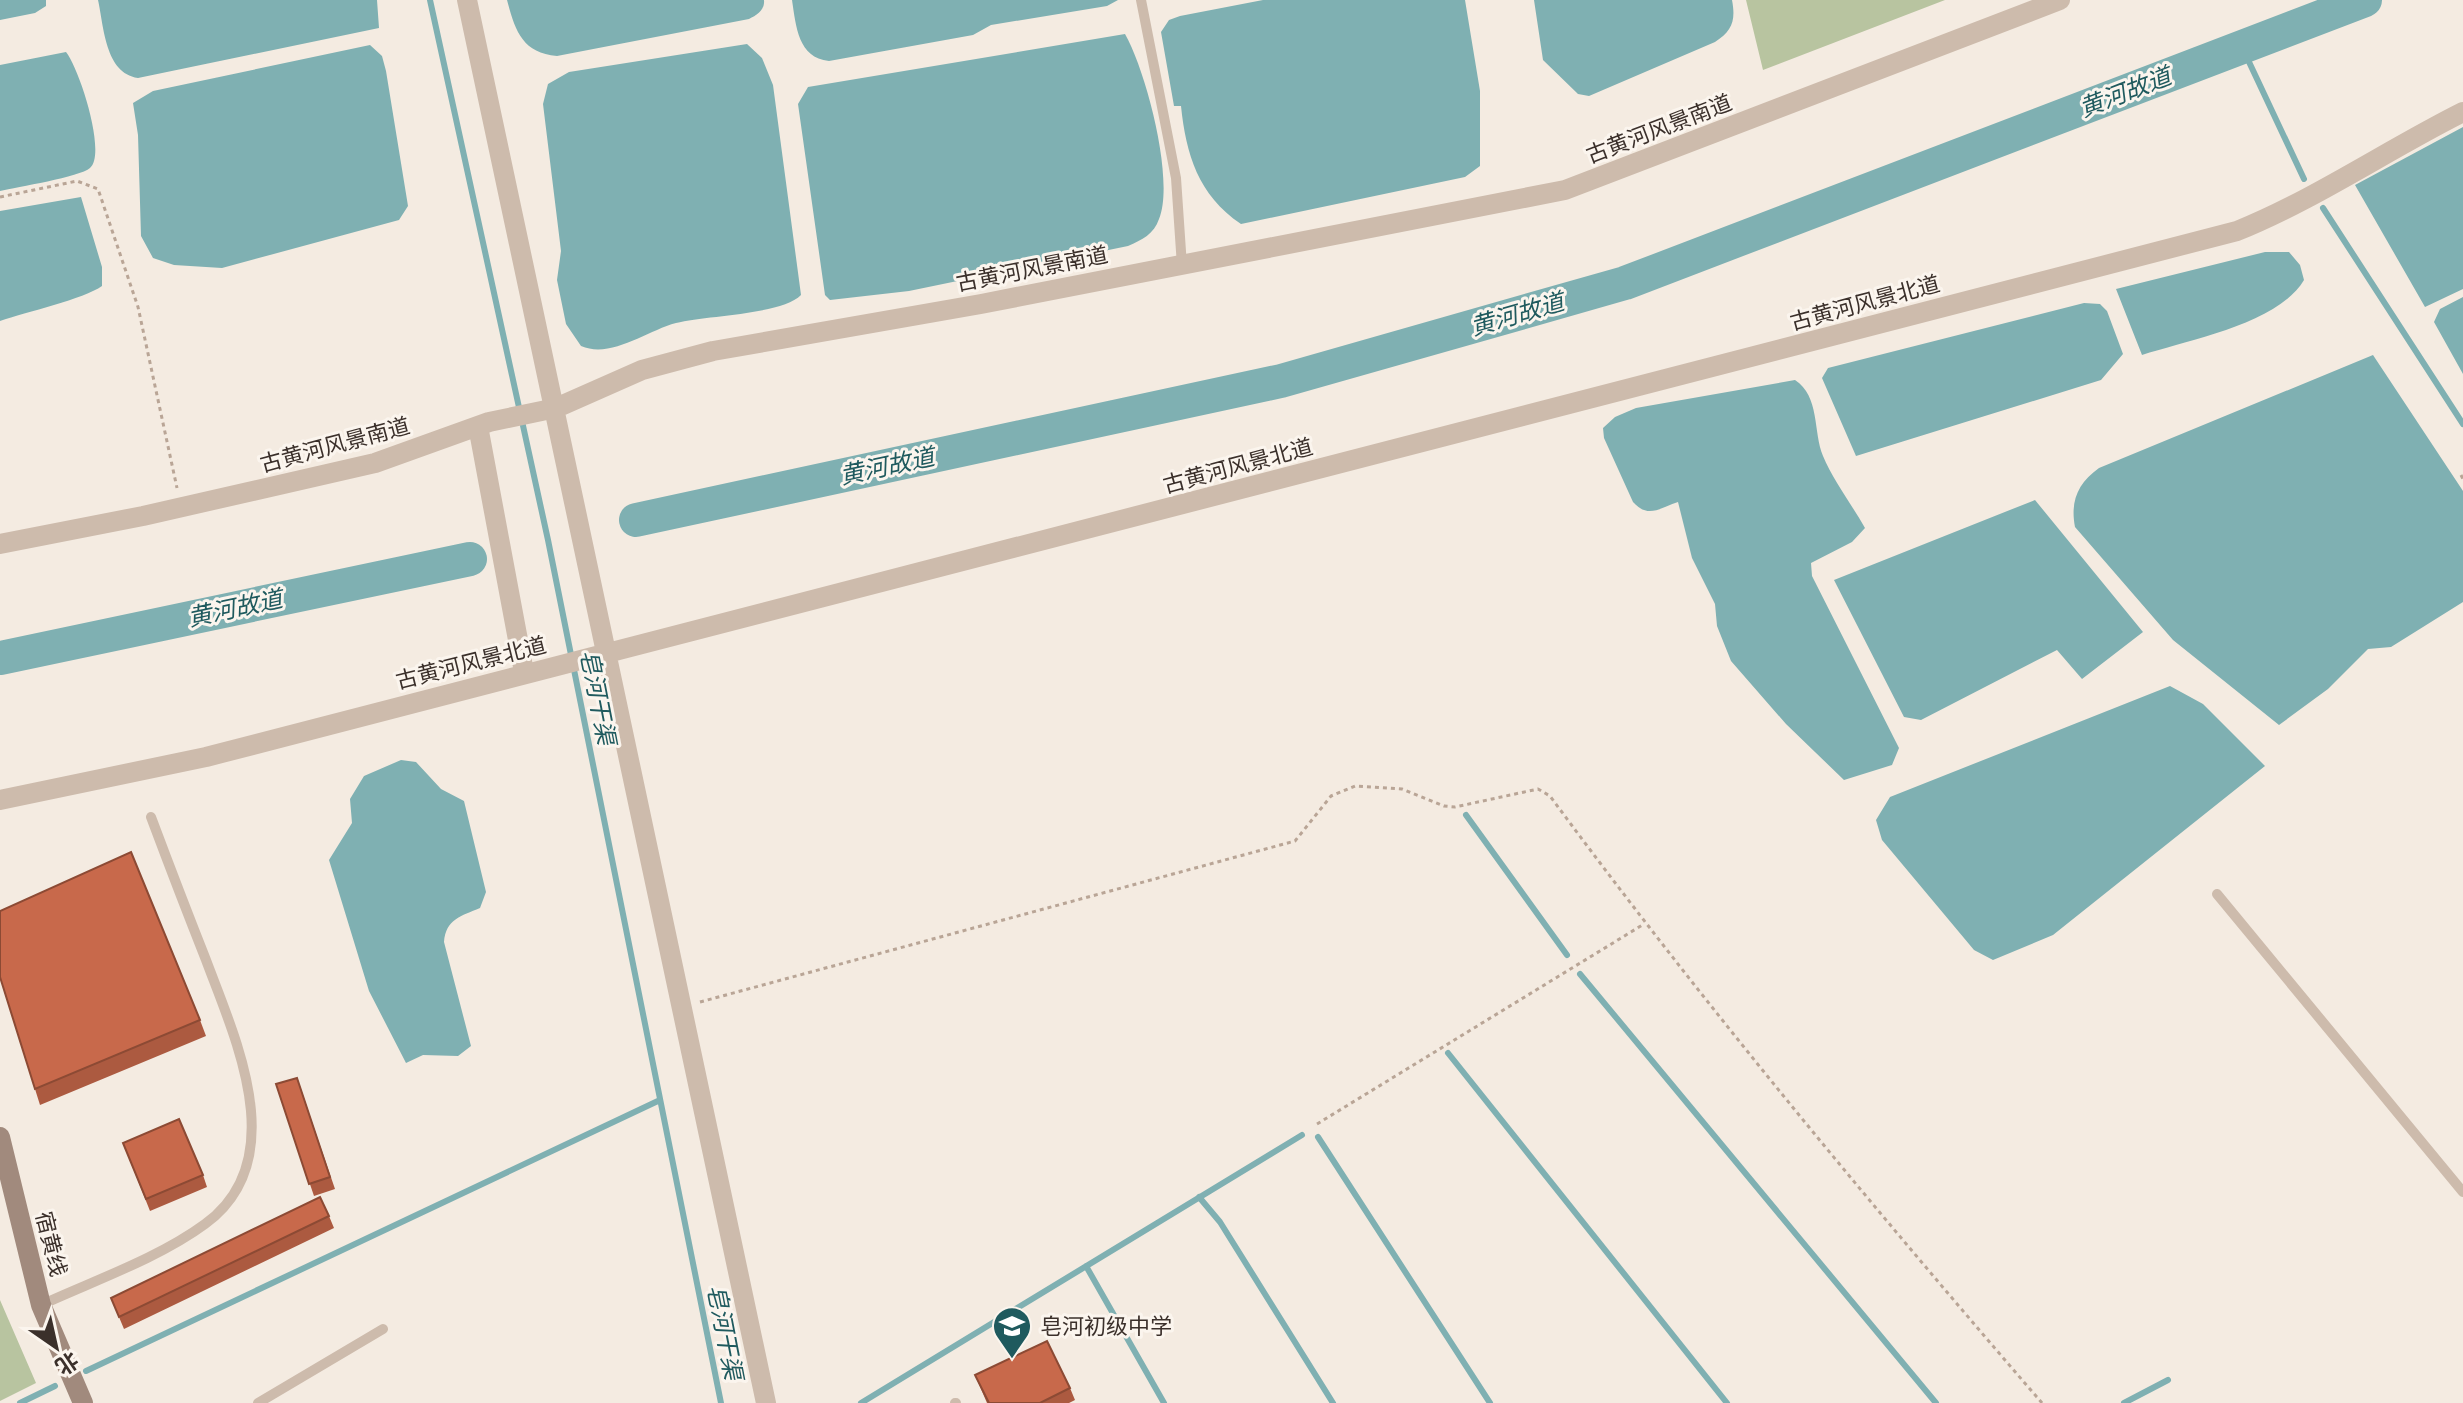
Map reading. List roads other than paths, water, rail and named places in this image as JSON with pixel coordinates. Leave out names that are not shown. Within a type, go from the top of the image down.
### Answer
[{"type":"main road","name":"宿黄线","points":[[0,1137],[41,1305],[83,1403]]},
{"type":"street","points":[[467,0],[556,408],[601,655],[766,1403]]},
{"type":"street","name":"古黄河风景南道","points":[[0,544],[375,463],[478,426],[556,408],[642,370],[713,351],[1182,266],[1565,190],[2060,0]]},
{"type":"street","name":"古黄河风景北道","points":[[0,800],[206,757],[2237,231],[2277,215],[2391,148],[2463,112]]},
{"type":"street","points":[[478,426],[531,671]]},
{"type":"lane","points":[[1141,0],[1176,178],[1182,266]]},
{"type":"lane","points":[[41,1305],[181,1239],[207,1223],[231,1196],[244,1168],[253,1129],[241,1052],[151,817]]},
{"type":"lane","points":[[2217,894],[2463,1192]]},
{"type":"lane","points":[[258,1403],[383,1329]]},
{"type":"water","points":[[0,0],[46,0],[46,6],[35,13],[0,20]]},
{"type":"water","points":[[98,0],[377,0],[379,28],[138,78],[119,68],[112,58]]},
{"type":"water","points":[[507,0],[764,0],[764,4],[758,14],[749,19],[557,56],[528,45],[517,30]]},
{"type":"water","points":[[792,0],[1118,0],[1107,6],[991,25],[973,35],[829,61],[811,54],[800,39]]},
{"type":"water","points":[[1263,0],[1465,0],[1480,91],[1480,166],[1465,177],[1241,224],[1226,213],[1204,187],[1191,157],[1181,106],[1174,106],[1161,32],[1169,20],[1180,16]]},
{"type":"water","points":[[1534,0],[1732,0],[1733,14],[1729,29],[1715,42],[1589,96],[1578,94],[1543,60]]},
{"type":"water","points":[[1125,34],[1149,99],[1161,153],[1163,201],[1157,224],[1147,236],[1128,246],[909,291],[830,300],[825,295],[798,104],[808,87]]},
{"type":"water","points":[[747,44],[762,58],[773,85],[801,295],[791,302],[761,311],[676,323],[616,347],[592,349],[581,346],[566,324],[557,280],[561,251],[543,104],[548,84],[569,72]]},
{"type":"water","points":[[370,45],[382,56],[386,71],[408,206],[399,220],[222,268],[174,265],[153,258],[141,236],[138,135],[133,103],[153,91]]},
{"type":"water","points":[[66,52],[78,75],[93,129],[94,159],[90,168],[74,175],[0,191],[0,65]]},
{"type":"water","points":[[2463,127],[2463,289],[2425,307],[2355,185]]},
{"type":"water","points":[[81,197],[102,267],[102,286],[69,300],[0,321],[0,211]]},
{"type":"water","points":[[2265,252],[2289,252],[2300,265],[2304,280],[2291,295],[2253,319],[2142,355],[2116,289]]},
{"type":"water","points":[[2463,297],[2463,374],[2434,322],[2440,309]]},
{"type":"water","points":[[2084,303],[2100,304],[2107,311],[2123,354],[2101,380],[1856,456],[1822,378],[1828,368]]},
{"type":"water","points":[[2373,355],[2463,491],[2463,602],[2391,647],[2368,649],[2328,689],[2279,725],[2173,640],[2075,527],[2077,493],[2099,468]]},
{"type":"water","points":[[1795,380],[1809,395],[1827,465],[1865,528],[1852,542],[1811,563],[1812,576],[1899,748],[1892,765],[1844,780],[1786,724],[1731,661],[1717,626],[1715,604],[1692,558],[1678,502],[1649,511],[1633,502],[1604,438],[1603,428],[1615,417],[1636,408]]},
{"type":"water","points":[[2035,500],[2143,632],[2082,679],[2057,650],[1921,720],[1904,717],[1834,580]]},
{"type":"water","points":[[2170,686],[2203,704],[2265,766],[2053,935],[1993,960],[1974,950],[1882,840],[1876,820],[1890,797]]},
{"type":"water","points":[[401,760],[416,762],[441,789],[464,801],[486,892],[480,908],[451,923],[444,942],[471,1046],[458,1056],[423,1055],[406,1063],[369,991],[329,860],[352,823],[350,799],[364,776]]},
{"type":"waterway","name":"皂河干渠","points":[[430,0],[548,540],[721,1403]]},
{"type":"waterway","name":"黄河故道","points":[[636,520],[1281,381],[1625,283],[2365,0]]},
{"type":"waterway","points":[[2242,47],[2304,179]]},
{"type":"waterway","points":[[2323,208],[2463,424]]},
{"type":"waterway","name":"黄河故道","points":[[0,658],[470,559]]},
{"type":"waterway","points":[[1466,815],[1567,955]]},
{"type":"waterway","points":[[1580,974],[1936,1403]]},
{"type":"waterway","points":[[1448,1053],[1727,1403]]},
{"type":"waterway","points":[[86,1371],[660,1100]]},
{"type":"waterway","points":[[861,1403],[1302,1135]]},
{"type":"waterway","points":[[1318,1137],[1490,1403]]},
{"type":"waterway","points":[[1199,1197],[1220,1222],[1333,1403]]},
{"type":"waterway","points":[[1086,1266],[1164,1403]]},
{"type":"waterway","points":[[2124,1403],[2168,1380]]},
{"type":"waterway","points":[[20,1403],[55,1386]]},
{"type":"place","name":"皂河初级中学","points":[[1012,1360]]}]
